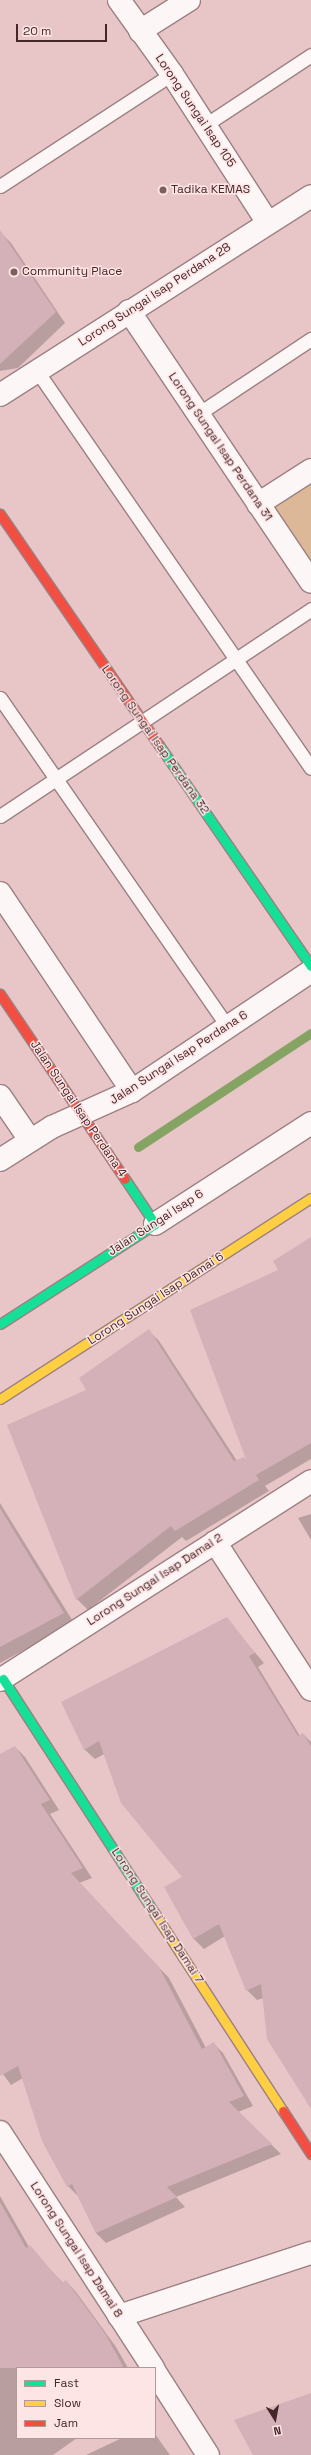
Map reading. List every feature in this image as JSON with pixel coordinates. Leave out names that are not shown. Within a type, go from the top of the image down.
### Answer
[{"type":"street","name":"Lorong Sungai Isap 105","points":[[119,0],[172,74],[268,223]]},
{"type":"street","points":[[140,31],[189,0]]},
{"type":"street","name":"Lorong Sungai Isap Perdana 28","points":[[0,395],[129,311],[311,196]]},
{"type":"street","name":"Lorong Sungai Isap Perdana 31","points":[[129,311],[311,582]]},
{"type":"street","points":[[258,504],[311,470]]},
{"type":"street","name":"Lorong Sungai Isap Perdana 32","points":[[0,514],[311,966]]},
{"type":"street","points":[[0,893],[132,1091]]},
{"type":"street","name":"Jalan Sungai Isap Perdana 6","points":[[0,1160],[30,1140],[132,1091],[311,971]]},
{"type":"street","name":"Jalan Sungai Isap Perdana 4","points":[[0,994],[155,1224]]},
{"type":"street","points":[[0,1096],[30,1140]]},
{"type":"street","name":"Jalan Sungai Isap 6","points":[[0,1324],[311,1122]]},
{"type":"street","name":"Lorong Sungai Isap Damai 6","points":[[0,1399],[311,1198]]},
{"type":"street","name":"Lorong Sungai Isap Damai 2","points":[[1,1679],[311,1480]]},
{"type":"street","points":[[214,1542],[311,1690]]},
{"type":"street","name":"Lorong Sungai Isap Damai 7","points":[[1,1679],[311,2154]]},
{"type":"street","name":"Lorong Sungai Isap Damai 8","points":[[0,2132],[152,2367]]},
{"type":"street","points":[[119,2316],[311,2253]]},
{"type":"street","points":[[156,2374],[208,2455]]},
{"type":"lane","points":[[205,125],[311,55]]},
{"type":"lane","points":[[0,186],[172,74]]},
{"type":"lane","points":[[198,414],[311,339]]},
{"type":"lane","points":[[38,371],[311,768]]},
{"type":"lane","points":[[0,816],[311,609]]},
{"type":"lane","points":[[0,698],[228,1027]]},
{"type":"shaded area","points":[[311,478],[311,568],[270,506]]},
{"type":"building","name":"Community Place","points":[[0,230],[56,312],[0,364]]},
{"type":"building","points":[[311,1237],[311,1443],[256,1475],[259,1480],[175,1531],[171,1526],[76,1600],[7,1425],[86,1390],[79,1378],[149,1329],[234,1461],[244,1457],[247,1462],[190,1310],[278,1270],[273,1261]]},
{"type":"building","points":[[0,1508],[64,1613],[0,1647]]},
{"type":"building","points":[[227,1617],[255,1653],[249,1656],[298,1736],[303,1733],[311,1746],[311,2109],[267,2039],[261,1984],[246,1991],[219,1924],[193,1939],[164,1887],[182,1877],[121,1803],[99,1741],[84,1750],[61,1702]]},
{"type":"building","points":[[15,1746],[50,1800],[41,1804],[83,1868],[71,1873],[159,1967],[202,2049],[214,2042],[244,2096],[229,2102],[272,2144],[167,2187],[177,2197],[96,2233],[72,2184],[67,2187],[42,2141],[18,2066],[0,2076],[0,1754]]},
{"type":"building","points":[[0,2202],[26,2248],[30,2245],[62,2283],[66,2280],[106,2335],[123,2367],[0,2368]]},
{"type":"building","points":[[311,2393],[311,2455],[253,2455],[234,2420]]},
{"type":"waterway","points":[[138,1147],[311,1033]]},
{"type":"traffic: fast","points":[[159,745],[311,966]]},
{"type":"traffic: fast","points":[[0,1324],[155,1224],[125,1179]]},
{"type":"traffic: fast","points":[[3,1679],[155,1914]]},
{"type":"traffic: slow","points":[[0,1399],[311,1198]]},
{"type":"traffic: slow","points":[[155,1914],[283,2111]]},
{"type":"traffic: jam","points":[[0,514],[159,745]]},
{"type":"traffic: jam","points":[[0,994],[125,1179]]},
{"type":"traffic: jam","points":[[283,2111],[311,2154]]},
{"type":"place","name":"Tadika KEMAS","points":[[163,190]]},
{"type":"place","name":"Community Place","points":[[14,272]]}]
